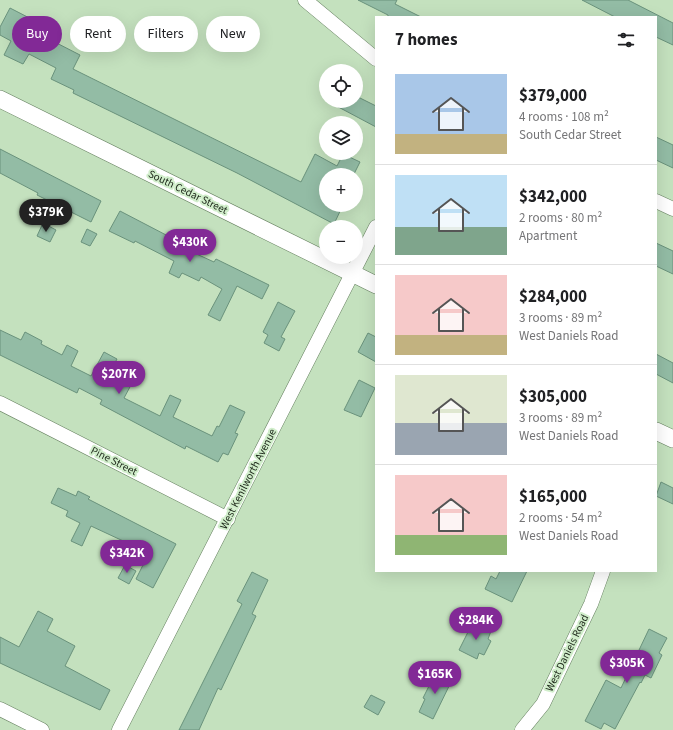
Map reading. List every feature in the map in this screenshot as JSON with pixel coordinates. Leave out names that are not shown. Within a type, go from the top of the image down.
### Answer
[{"type":"street","points":[[305,0],[375,58]]},
{"type":"street","name":"South Cedar Street","points":[[0,99],[375,285]]},
{"type":"street","points":[[657,201],[673,209]]},
{"type":"street","name":"West Kenilworth Avenue","points":[[119,730],[375,229]]},
{"type":"street","name":"Pine Street","points":[[0,403],[228,519]]},
{"type":"street","points":[[657,431],[673,439]]},
{"type":"street","name":"West Daniels Road","points":[[522,730],[543,704],[591,604],[603,572]]},
{"type":"street","points":[[0,709],[42,730]]},
{"type":"building","points":[[358,0],[397,0],[395,4],[419,16],[388,15]]},
{"type":"building","points":[[582,0],[628,0],[673,23],[673,45],[657,37],[657,16],[613,16]]},
{"type":"building","points":[[10,8],[26,16],[12,16],[12,52],[62,52],[62,46],[70,50],[70,52],[80,55],[73,69],[301,182],[315,154],[319,156],[319,160],[326,160],[337,166],[340,160],[356,160],[360,162],[357,168],[319,168],[319,212],[340,212],[336,220],[326,220],[237,173],[73,93],[74,90],[51,79],[56,68],[29,54],[23,64],[4,55],[11,41],[0,35],[0,27]]},
{"type":"building","points":[[363,100],[375,106],[375,126],[363,120],[363,116],[355,116],[340,108],[363,108]]},
{"type":"building","points":[[657,137],[673,145],[673,168],[657,160]]},
{"type":"building","points":[[0,149],[101,201],[91,222],[37,195],[38,193],[0,173]]},
{"type":"building","points":[[120,211],[168,236],[166,240],[214,262],[216,259],[269,285],[262,299],[237,286],[220,321],[208,315],[222,289],[201,277],[199,281],[182,273],[179,278],[169,273],[174,261],[135,241],[134,243],[109,231]]},
{"type":"building","points":[[43,223],[56,230],[50,242],[37,236]]},
{"type":"building","points":[[87,229],[97,234],[90,246],[81,242]]},
{"type":"building","points":[[657,243],[673,251],[673,274],[657,266]]},
{"type":"building","points":[[278,302],[295,311],[281,337],[285,339],[279,351],[264,343],[268,335],[263,332]]},
{"type":"building","points":[[0,330],[21,340],[25,332],[42,341],[41,344],[62,355],[67,345],[78,351],[71,366],[91,376],[104,352],[117,359],[109,374],[131,385],[124,398],[160,416],[170,395],[181,400],[173,417],[212,436],[217,426],[219,427],[230,405],[245,412],[235,433],[238,434],[228,455],[223,453],[218,462],[186,446],[185,449],[100,404],[102,400],[79,388],[77,393],[0,355]]},
{"type":"building","points":[[368,333],[375,336],[375,361],[358,352]]},
{"type":"building","points":[[657,355],[673,363],[673,383],[657,375]]},
{"type":"building","points":[[359,380],[375,388],[361,417],[344,410]]},
{"type":"building","points":[[661,482],[673,488],[673,504],[657,496]]},
{"type":"building","points":[[58,488],[76,496],[78,491],[90,497],[88,499],[176,544],[153,588],[136,579],[149,553],[91,526],[82,546],[71,541],[80,523],[66,516],[68,511],[51,503]]},
{"type":"building","points":[[125,565],[136,571],[129,584],[118,578]]},
{"type":"building","points":[[252,572],[268,580],[252,614],[256,616],[221,690],[218,688],[199,730],[179,730],[242,604],[237,601]]},
{"type":"building","points":[[500,572],[527,572],[512,602],[485,589],[491,576],[496,579]]},
{"type":"building","points":[[38,611],[53,619],[47,631],[75,646],[65,666],[110,690],[100,710],[0,663],[0,637],[19,647]]},
{"type":"building","points":[[473,622],[491,631],[488,639],[491,641],[484,655],[479,653],[477,659],[459,650]]},
{"type":"building","points":[[649,629],[667,638],[659,653],[662,655],[651,678],[645,675],[641,683],[640,682],[615,729],[604,723],[601,729],[585,721],[606,680],[621,688]]},
{"type":"building","points":[[436,672],[452,680],[433,719],[419,712],[425,699],[423,698]]},
{"type":"building","points":[[371,695],[385,702],[378,715],[364,707]]}]
